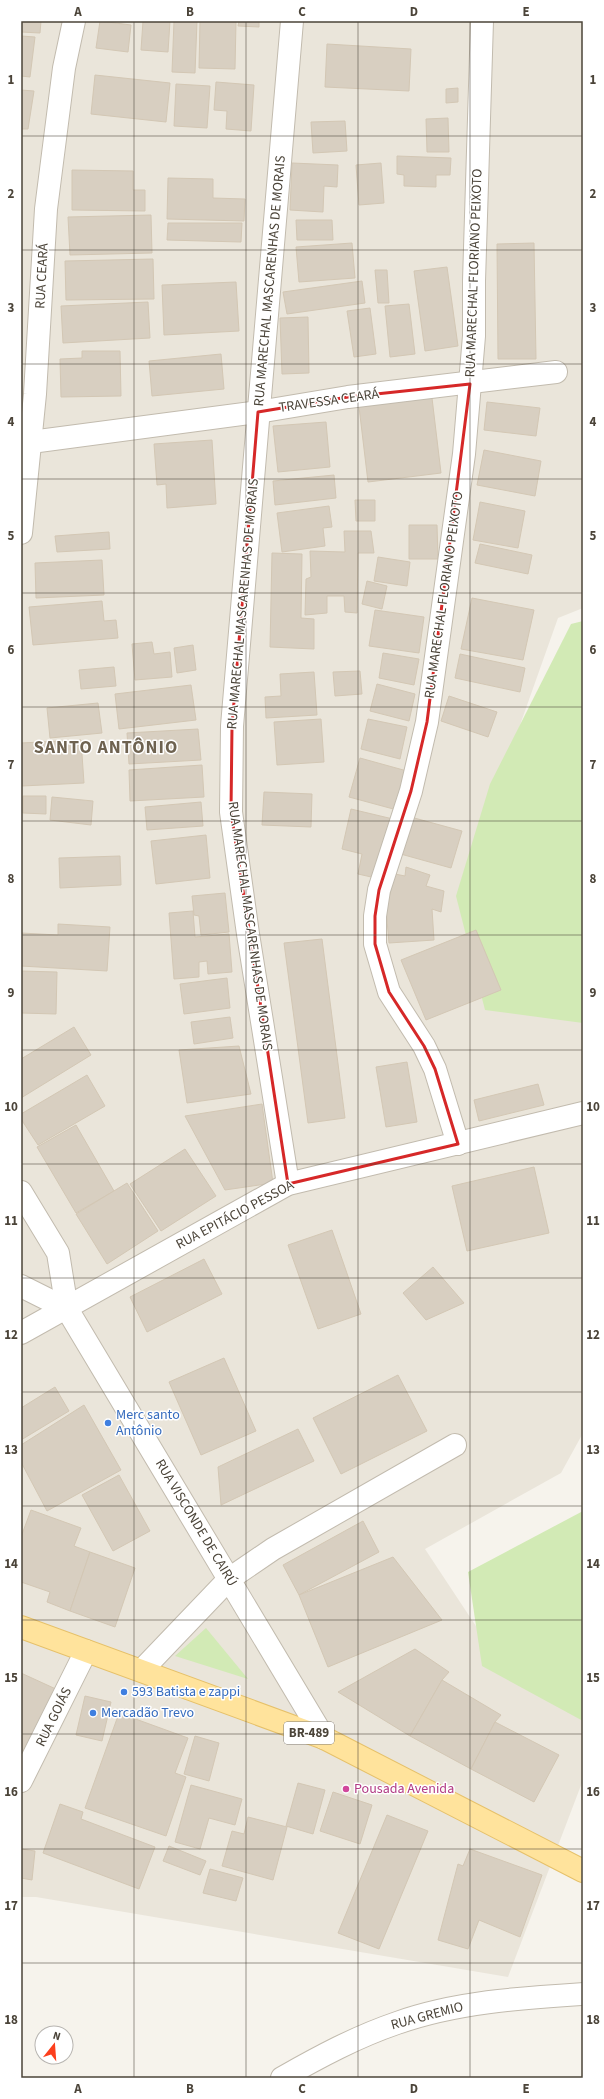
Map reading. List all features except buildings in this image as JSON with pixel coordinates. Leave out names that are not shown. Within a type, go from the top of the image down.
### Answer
[{"type":"main road","name":"BR-489","points":[[21,1628],[142,1670],[324,1738],[583,1871]]},
{"type":"street","name":"RUA CEARÁ","points":[[21,533],[31,442],[46,209],[64,68],[74,21]]},
{"type":"street","name":"RUA MARECHAL MASCARENHAS DE MORAIS","points":[[288,1184],[248,934],[231,812],[232,726],[292,21]]},
{"type":"street","name":"RUA MARECHAL FLORIANO PEIXOTO","points":[[458,1144],[435,1069],[424,1046],[389,992],[374,944],[375,916],[379,890],[411,791],[427,722],[464,454],[474,336],[474,280],[482,21]]},
{"type":"street","name":"TRAVESSA CEARÁ","points":[[31,442],[258,412],[348,397],[470,384],[556,372]]},
{"type":"street","name":"RUA EPITÁCIO PESSOA","points":[[21,1333],[67,1309],[288,1184],[583,1113]]},
{"type":"street","name":"RUA VISCONDE DE CAIRÚ","points":[[21,1192],[58,1253],[67,1309],[324,1738]]},
{"type":"street","points":[[21,1286],[67,1309]]},
{"type":"street","points":[[142,1670],[229,1579],[273,1549],[455,1445]]},
{"type":"street","name":"RUA GOIÁS","points":[[21,1781],[86,1651]]},
{"type":"street","name":"RUA GREMIO","points":[[282,2078],[333,2049],[397,2022],[455,2007],[526,1997],[583,1994]]},
{"type":"highlighted area","points":[[470,384],[427,722],[411,791],[379,890],[375,916],[375,944],[389,992],[424,1046],[435,1069],[458,1144],[288,1184],[231,812],[232,726],[258,412],[348,397]]},
{"type":"shaded area","points":[[21,21],[583,21],[583,608],[558,618],[483,829],[583,996],[583,1433],[561,1473],[425,1549],[501,1664],[583,1713],[583,1780],[508,1977],[36,1897],[21,1897]]},
{"type":"green space","points":[[583,621],[583,1023],[485,1010],[456,896],[490,784],[571,624]]},
{"type":"green space","points":[[583,1511],[583,1721],[482,1666],[468,1572]]},
{"type":"green space","points":[[206,1628],[248,1679],[175,1656]]},
{"type":"place","name":"Merc santo Antônio","points":[[108,1423]]},
{"type":"place","name":"593 Batista e zappi","points":[[124,1692]]},
{"type":"place","name":"Mercadão Trevo","points":[[93,1713]]},
{"type":"place","name":"Pousada Avenida","points":[[346,1789]]},
{"type":"district","name":"SANTO ANTÔNIO","points":[[106,747]]}]
